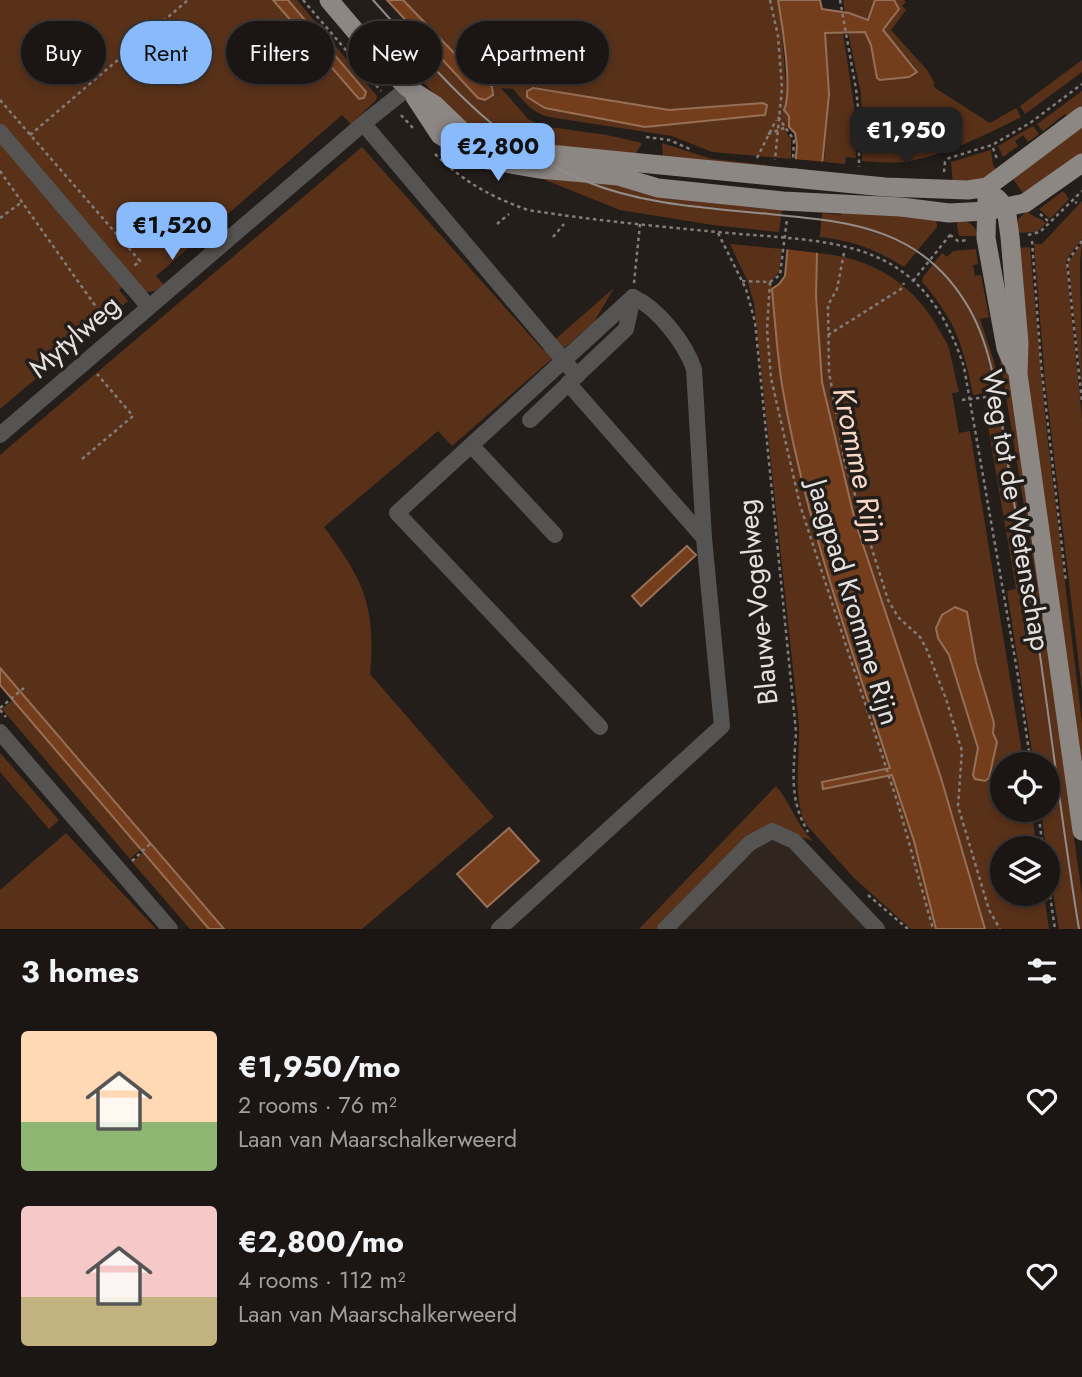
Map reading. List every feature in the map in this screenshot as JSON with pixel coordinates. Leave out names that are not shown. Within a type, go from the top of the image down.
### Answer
[{"type":"main road","points":[[329,0],[408,88],[440,135],[476,158],[539,169],[618,176],[658,188],[783,201],[901,207],[949,213],[996,209],[1025,203],[1082,163]]},
{"type":"main road","points":[[408,88],[435,105],[463,132],[475,139],[506,148],[645,165],[780,168],[825,180],[885,187],[968,190],[987,187],[1082,116]]},
{"type":"main road","name":"Weg tot de Wetenschap","points":[[987,187],[996,209],[986,238],[1006,348],[1018,374],[1082,831]]},
{"type":"street","name":"Mytylweg","points":[[0,435],[408,88]]},
{"type":"street","points":[[368,129],[563,359],[573,380],[704,538]]},
{"type":"street","points":[[0,132],[149,307]]},
{"type":"street","points":[[600,727],[397,513],[633,297]]},
{"type":"street","points":[[530,420],[626,329],[633,297]]},
{"type":"street","points":[[499,929],[722,726],[704,538],[694,369],[687,350],[646,303],[633,297]]},
{"type":"street","points":[[472,446],[555,535]]},
{"type":"street","points":[[0,732],[170,929]]},
{"type":"street","points":[[666,929],[750,843],[772,831],[794,841],[877,929]]},
{"type":"path","points":[[30,135],[188,0]]},
{"type":"path","points":[[303,0],[419,136]]},
{"type":"path","points":[[770,0],[778,36],[782,88],[778,117],[780,168]]},
{"type":"path","points":[[840,0],[859,116],[859,170]]},
{"type":"path","points":[[944,171],[945,162],[949,158],[992,145],[1030,123],[1082,84]]},
{"type":"path","points":[[0,100],[140,261],[122,276]]},
{"type":"path","points":[[768,134],[785,128],[778,117]]},
{"type":"path","points":[[757,159],[778,117]]},
{"type":"path","name":"Weg tot de Wetenschap","points":[[426,145],[456,174],[497,199],[528,211],[836,243],[887,262],[913,281],[942,313],[955,337],[964,367],[1029,752]]},
{"type":"path","points":[[0,171],[104,318]]},
{"type":"path","points":[[0,218],[22,202]]},
{"type":"path","points":[[497,225],[509,214]]},
{"type":"path","points":[[553,237],[564,224]]},
{"type":"path","points":[[633,297],[640,224]]},
{"type":"path","name":"Blauwe-Vogelweg","points":[[718,232],[742,281],[755,322],[796,732],[793,796],[798,815],[809,832]]},
{"type":"path","points":[[1082,241],[1067,262],[1082,402]]},
{"type":"path","points":[[1032,242],[1041,364],[1068,591]]},
{"type":"path","points":[[844,253],[837,289],[828,305],[828,335],[829,372],[845,463],[888,600],[898,617],[920,636],[946,699],[962,751],[958,806],[989,911],[1000,929]]},
{"type":"path","name":"Jaagpad Kromme Rijn","points":[[742,281],[771,282],[767,330],[775,402],[800,505],[914,857],[933,929]]},
{"type":"path","points":[[828,335],[901,289],[904,283]]},
{"type":"path","points":[[82,460],[133,416],[85,361]]},
{"type":"path","points":[[962,400],[1004,395]]},
{"type":"path","points":[[0,708],[24,688]]},
{"type":"path","points":[[143,849],[150,844]]},
{"type":"path","points":[[864,892],[908,929]]},
{"type":"path","points":[[1052,906],[1055,929]]},
{"type":"shaded area","points":[[0,0],[273,0],[291,21],[226,21],[226,84],[334,84],[334,71],[358,99],[364,98],[366,92],[359,84],[367,84],[377,96],[376,100],[351,124],[342,115],[156,276],[164,285],[155,291],[147,292],[131,278],[119,290],[128,301],[0,409]]},
{"type":"shaded area","points":[[273,0],[288,0],[306,21],[291,21]]},
{"type":"shaded area","points":[[288,0],[297,0],[314,21],[306,21]]},
{"type":"shaded area","points":[[387,0],[403,0],[423,21],[406,21]]},
{"type":"shaded area","points":[[403,0],[778,0],[789,127],[786,132],[791,139],[791,159],[712,152],[672,136],[549,117],[533,110],[513,89],[501,88],[528,119],[542,126],[642,143],[635,155],[527,148],[475,130],[457,117],[425,84],[442,84],[442,60],[456,75],[456,84],[465,84],[478,98],[471,84],[609,84],[609,21],[456,21],[456,55],[442,40],[442,21],[423,21]],"holes":[[[533,88],[669,110],[763,103],[764,115],[645,127],[527,91]]]},
{"type":"shaded area","points":[[778,0],[820,0],[822,9],[849,13],[868,20],[875,0],[894,0],[899,9],[883,30],[917,72],[909,77],[880,80],[877,78],[871,45],[865,32],[825,33],[829,94],[818,207],[816,296],[822,382],[855,521],[941,778],[985,929],[936,929],[914,841],[892,775],[823,789],[822,782],[890,768],[815,530],[782,385],[772,289],[785,276],[797,145],[795,133],[789,127],[789,116],[784,110],[787,73]]},
{"type":"shaded area","points":[[843,0],[875,0],[869,19],[845,12]]},
{"type":"shaded area","points":[[894,0],[904,0],[906,2],[902,6],[906,10],[891,30],[927,70],[935,88],[990,123],[1016,108],[1021,117],[967,143],[925,158],[899,162],[862,161],[861,94],[848,32],[865,32],[871,45],[877,78],[881,80],[909,77],[916,68],[883,30],[896,12]]},
{"type":"shaded area","points":[[825,32],[843,33],[854,106],[856,158],[846,157],[845,164],[824,162],[829,94]]},
{"type":"shaded area","points":[[442,40],[456,55],[456,74],[442,59]]},
{"type":"shaded area","points":[[334,44],[348,61],[348,71],[334,54]]},
{"type":"shaded area","points":[[334,54],[348,71],[348,84],[359,84],[366,92],[364,98],[359,99],[334,70]]},
{"type":"shaded area","points":[[1082,60],[1082,72],[1025,114],[1020,106]]},
{"type":"shaded area","points":[[465,84],[489,84],[492,87],[493,95],[485,100],[478,98]]},
{"type":"shaded area","points":[[533,88],[669,110],[763,103],[767,105],[765,115],[645,127],[545,108],[527,97],[527,91]]},
{"type":"shaded area","points":[[1082,91],[1082,106],[1068,117],[1065,114],[1043,131],[1037,124]]},
{"type":"shaded area","points":[[1033,126],[1039,134],[1028,142],[1023,135],[1015,141],[1018,146],[1003,157],[998,146]]},
{"type":"shaded area","points":[[1082,127],[1082,155],[1025,196],[1013,179]]},
{"type":"shaded area","points":[[662,143],[712,159],[767,165],[766,171],[663,157]]},
{"type":"shaded area","points":[[362,147],[543,350],[614,288],[594,322],[452,446],[438,431],[324,527],[349,563],[364,595],[371,630],[370,674],[494,817],[362,929],[224,929],[0,668],[0,455]]},
{"type":"shaded area","points":[[991,150],[996,170],[984,180],[953,184],[951,162]]},
{"type":"shaded area","points":[[536,172],[782,209],[779,232],[713,225],[620,210],[528,173]]},
{"type":"shaded area","points":[[1063,191],[1069,199],[1050,219],[1039,209]]},
{"type":"shaded area","points":[[1082,201],[1082,239],[1066,260],[1082,418],[1082,691],[1045,381],[1034,244],[1042,244]]},
{"type":"shaded area","points":[[842,209],[936,215],[937,227],[904,267],[864,247],[819,237],[822,213],[841,215]]},
{"type":"shaded area","points":[[1027,211],[1046,223],[1037,232],[1014,233],[1019,218]]},
{"type":"shaded area","points":[[956,219],[970,224],[979,236],[959,236]]},
{"type":"shaded area","points":[[1082,243],[1080,262],[1082,388],[1068,263]]},
{"type":"shaded area","points":[[730,244],[782,249],[779,272],[772,281],[772,289],[780,373],[791,434],[815,531],[890,768],[822,782],[823,788],[892,774],[914,841],[936,929],[911,929],[853,877],[804,822],[798,786],[799,725],[754,303],[747,280]]},
{"type":"shaded area","points":[[1030,247],[1046,425],[1082,723],[1082,794],[1030,404],[1015,248]]},
{"type":"shaded area","points":[[976,249],[978,264],[973,265],[975,276],[981,275],[989,317],[980,319],[994,361],[999,390],[973,395],[966,362],[956,334],[943,309],[922,282],[942,253],[947,257],[953,251]]},
{"type":"shaded area","points":[[817,253],[855,260],[889,275],[929,313],[949,349],[959,392],[952,393],[959,433],[970,431],[1022,752],[990,752],[990,822],[1033,822],[1035,836],[990,836],[990,906],[1046,906],[1049,929],[985,929],[941,778],[855,521],[822,382],[817,324]]},
{"type":"shaded area","points":[[995,329],[999,329],[1010,382],[1082,895],[1082,929],[1059,929],[1055,906],[1060,906],[1060,836],[1044,836],[1043,822],[1060,822],[1060,752],[1032,752],[1007,591],[1016,589],[984,403],[1000,401],[1031,586],[1037,585]]},
{"type":"shaded area","points":[[687,546],[696,555],[641,606],[632,596]]},
{"type":"shaded area","points":[[955,607],[967,612],[976,662],[997,742],[995,752],[990,752],[990,774],[985,781],[975,779],[973,775],[978,748],[949,655],[938,638],[936,628],[942,615]]},
{"type":"shaded area","points":[[0,668],[224,929],[209,929],[0,685]]},
{"type":"shaded area","points":[[13,700],[140,850],[130,859],[2,709]]},
{"type":"shaded area","points":[[0,753],[59,820],[49,829],[0,772]]},
{"type":"shaded area","points":[[776,786],[813,841],[773,827],[659,929],[639,929]]},
{"type":"shaded area","points":[[509,828],[539,861],[487,907],[457,874]]},
{"type":"shaded area","points":[[66,833],[156,929],[0,929],[0,890]]},
{"type":"shaded area","points":[[778,838],[790,842],[871,929],[675,929],[758,845]]},
{"type":"shaded area","points":[[143,853],[209,929],[190,929],[132,862]]},
{"type":"pier","points":[[793,159],[827,162],[826,172],[792,168]]},
{"type":"pier","points":[[792,172],[826,175],[818,253],[784,249]]},
{"type":"tram line","points":[[373,0],[469,103],[522,147],[552,165],[607,189],[653,200],[857,226],[884,234],[908,246],[931,262],[952,283],[979,329],[987,350],[997,395],[1036,629],[1079,929]]},
{"type":"water label","name":"Kromme Rijn","points":[[859,465]]}]
